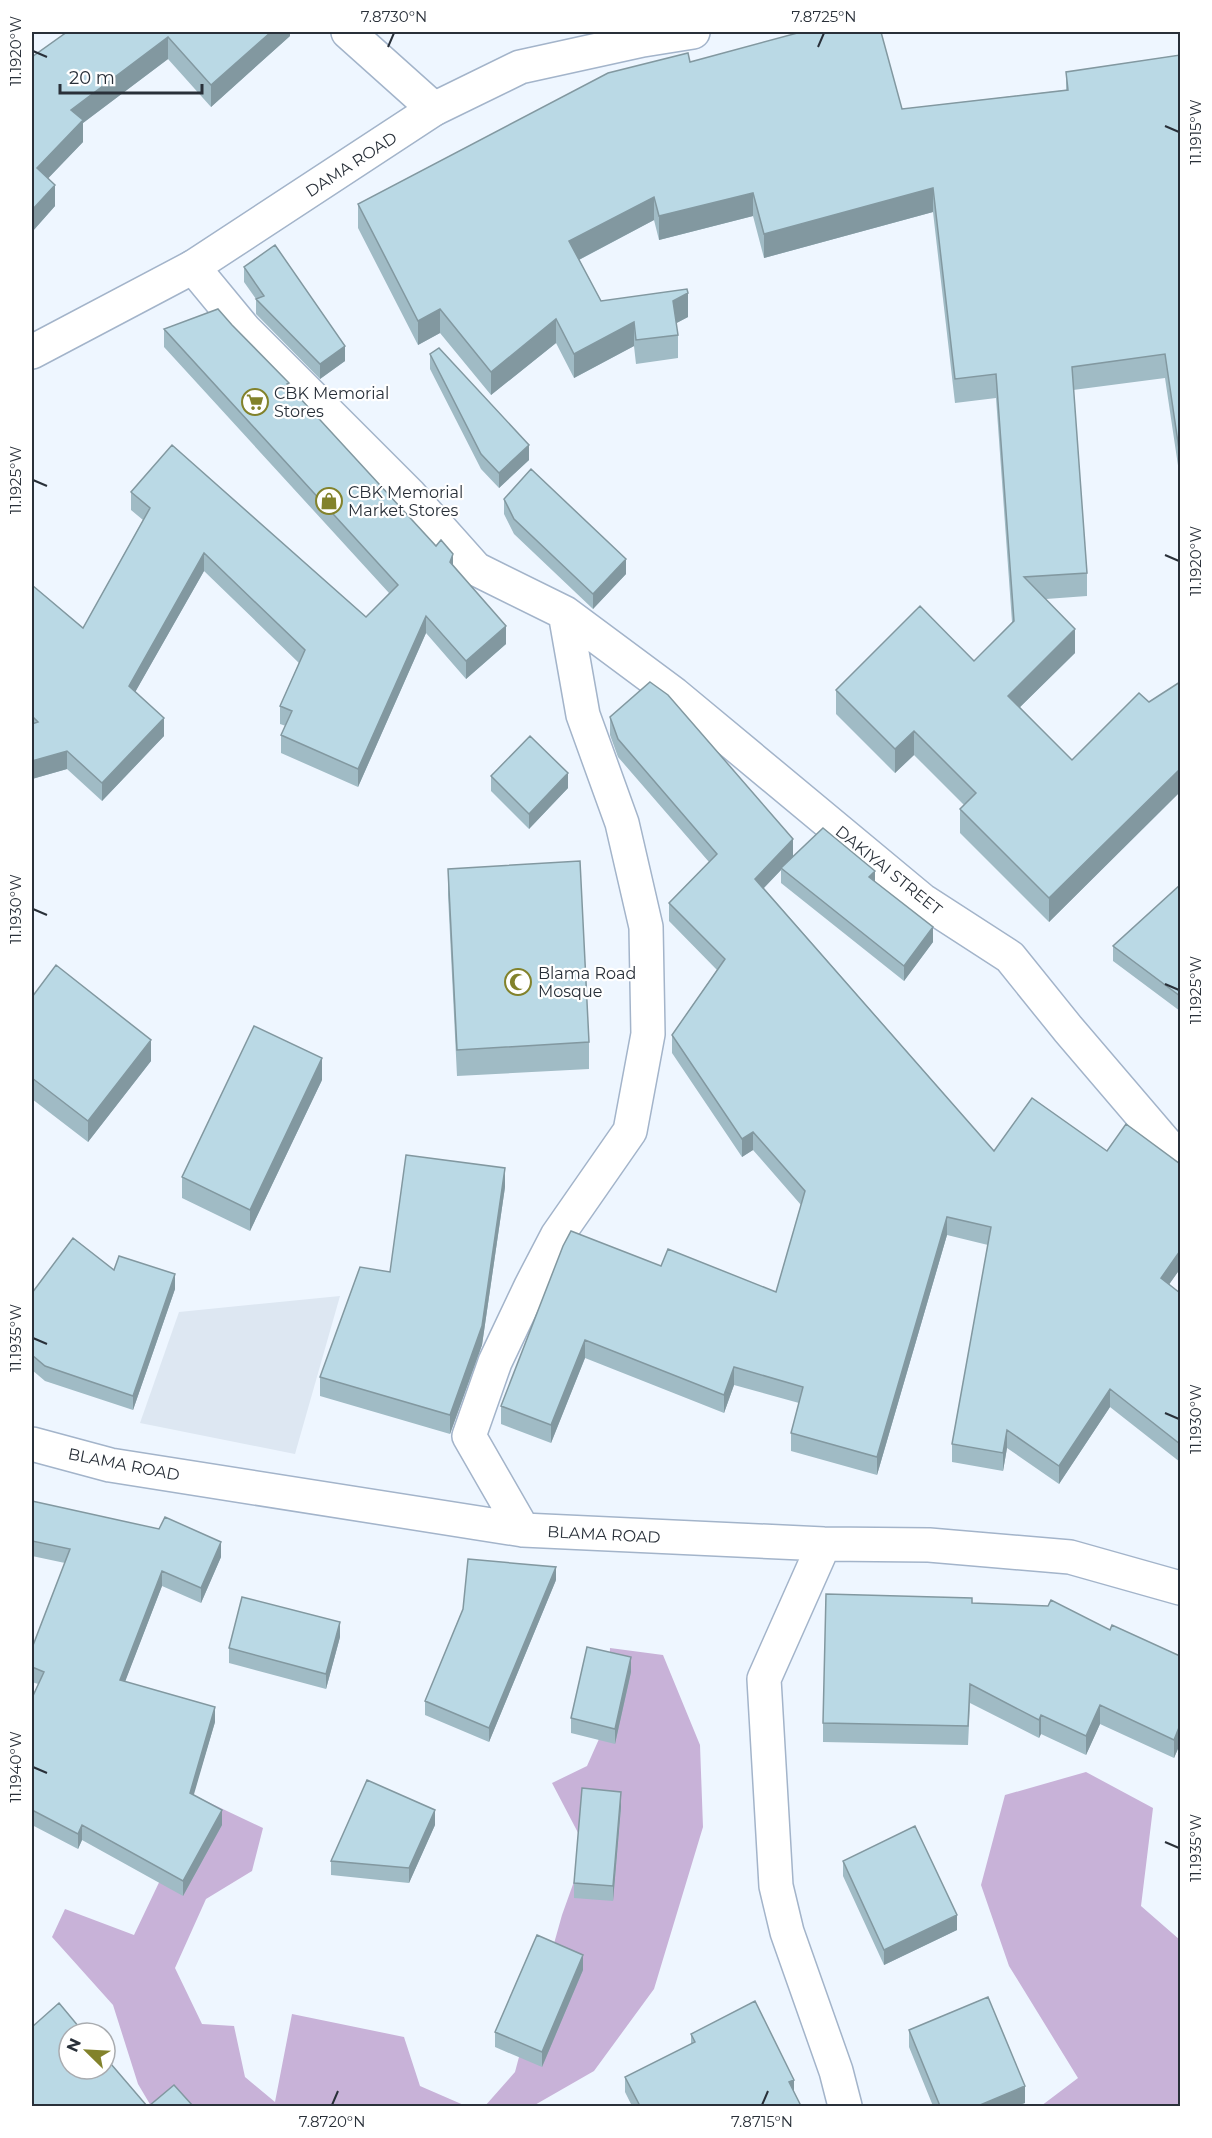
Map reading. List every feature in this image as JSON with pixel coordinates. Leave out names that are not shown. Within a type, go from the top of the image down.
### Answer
[{"type":"main road","points":[[348,32],[434,109]]},
{"type":"main road","name":"DAMA ROAD","points":[[32,352],[193,267],[434,109],[520,67],[643,40],[693,32]]},
{"type":"main road","name":"DAKIYAI STREET","points":[[193,267],[245,330],[410,495],[476,569],[565,613],[674,694],[922,900],[1010,957],[1180,1160]]},
{"type":"main road","points":[[523,1530],[469,1436],[495,1362],[552,1246],[585,1194],[630,1131],[648,1034],[646,927],[622,824],[583,715],[565,613]]},
{"type":"main road","name":"BLAMA ROAD","points":[[32,1444],[110,1465],[523,1530],[824,1544],[929,1545],[1070,1557],[1180,1588]]},
{"type":"main road","points":[[824,1544],[764,1678],[776,1886],[787,1932],[836,2071],[845,2106]]},
{"type":"shaded area","points":[[340,1296],[295,1454],[140,1423],[179,1312]]},
{"type":"shaded area","points":[[610,1648],[663,1655],[700,1745],[703,1827],[654,1989],[594,2071],[533,2106],[485,2106],[515,2072],[531,2012],[586,1848],[552,1783],[587,1766],[607,1721]]},
{"type":"shaded area","points":[[1086,1772],[1153,1808],[1141,1906],[1180,1940],[1180,2106],[1041,2106],[1078,2078],[1009,1966],[981,1885],[1005,1795]]},
{"type":"shaded area","points":[[153,1776],[263,1828],[252,1871],[206,1899],[175,1968],[202,2024],[234,2026],[245,2077],[275,2102],[292,2014],[404,2037],[420,2086],[466,2106],[151,2106],[138,2084],[113,2005],[52,1937],[65,1909],[134,1935],[164,1872]]},
{"type":"building","points":[[67,32],[271,32],[211,85],[168,37],[71,110],[83,120],[37,168],[55,185],[32,210],[32,57]]},
{"type":"building","points":[[801,32],[881,32],[902,109],[1068,90],[1066,72],[1180,55],[1180,456],[1165,354],[1072,367],[1087,573],[1024,577],[1075,629],[1008,696],[1072,760],[1139,693],[1149,702],[1180,682],[1180,769],[1049,898],[960,809],[976,793],[914,731],[895,749],[836,690],[920,606],[974,661],[1014,621],[996,374],[955,379],[933,188],[764,234],[753,193],[659,216],[654,197],[569,241],[601,301],[687,289],[688,293],[673,301],[678,335],[636,340],[634,322],[574,354],[556,319],[491,372],[440,309],[418,321],[358,204],[608,73],[688,53],[690,62]]},
{"type":"building","points":[[275,245],[345,346],[320,364],[256,299],[264,296],[244,267]]},
{"type":"building","points":[[218,309],[289,383],[287,384],[436,546],[441,540],[453,554],[450,562],[506,626],[466,661],[426,616],[358,769],[281,735],[292,711],[280,706],[305,650],[204,553],[129,686],[164,718],[102,783],[67,751],[32,761],[32,724],[38,722],[32,716],[32,585],[83,628],[150,508],[131,492],[172,445],[366,617],[398,585],[164,329]]},
{"type":"building","points":[[439,348],[529,445],[499,473],[481,454],[430,354]]},
{"type":"building","points":[[531,469],[626,559],[593,594],[514,519],[504,499]]},
{"type":"building","points":[[650,682],[668,695],[793,839],[755,879],[994,1151],[1032,1098],[1107,1151],[1126,1124],[1180,1164],[1180,1251],[1161,1278],[1180,1293],[1180,1444],[1110,1389],[1059,1466],[1007,1430],[1003,1453],[952,1444],[991,1227],[947,1217],[877,1457],[791,1433],[803,1387],[734,1367],[724,1395],[585,1340],[551,1425],[501,1406],[563,1246],[571,1231],[661,1266],[668,1249],[776,1292],[805,1191],[753,1132],[742,1139],[672,1035],[725,959],[669,903],[717,854],[618,739],[610,717]]},
{"type":"building","points":[[530,736],[568,773],[529,814],[491,776]]},
{"type":"building","points":[[823,828],[875,871],[869,877],[933,927],[904,966],[781,868]]},
{"type":"building","name":"Blama Road Mosque","points":[[580,861],[589,1042],[457,1050],[448,869]]},
{"type":"building","points":[[1180,885],[1180,996],[1113,946]]},
{"type":"building","points":[[56,965],[151,1040],[88,1121],[32,1078],[32,997]]},
{"type":"building","points":[[254,1026],[322,1058],[250,1210],[182,1177]]},
{"type":"building","points":[[406,1155],[505,1168],[482,1326],[450,1415],[320,1377],[360,1267],[390,1272]]},
{"type":"building","points":[[73,1238],[114,1270],[119,1256],[175,1274],[133,1396],[45,1366],[32,1355],[32,1293]]},
{"type":"building","points":[[32,1501],[159,1529],[165,1517],[221,1542],[201,1588],[162,1571],[120,1680],[215,1707],[190,1793],[222,1810],[183,1881],[82,1825],[78,1834],[32,1810],[32,1698],[44,1672],[32,1667],[32,1648],[70,1549],[32,1541]]},
{"type":"building","points":[[468,1559],[556,1567],[489,1728],[425,1701],[463,1609]]},
{"type":"building","points":[[826,1594],[972,1598],[972,1603],[1048,1606],[1051,1600],[1110,1630],[1112,1625],[1180,1656],[1180,1725],[1174,1740],[1100,1705],[1086,1736],[1041,1715],[1039,1720],[970,1684],[968,1726],[823,1723]]},
{"type":"building","points":[[242,1597],[340,1622],[326,1674],[229,1648]]},
{"type":"building","points":[[587,1647],[631,1657],[615,1729],[571,1718]]},
{"type":"building","points":[[367,1780],[435,1810],[409,1868],[331,1861]]},
{"type":"building","points":[[582,1788],[621,1792],[613,1886],[574,1883]]},
{"type":"building","points":[[915,1826],[957,1915],[884,1950],[843,1861]]},
{"type":"building","points":[[537,1935],[583,1955],[542,2052],[495,2032]]},
{"type":"building","points":[[988,1997],[1025,2086],[981,2106],[940,2106],[909,2030]]},
{"type":"building","points":[[755,2001],[794,2080],[789,2082],[801,2106],[640,2106],[625,2077],[695,2042],[691,2034]]},
{"type":"building","points":[[59,2003],[74,2021],[57,2021],[57,2081],[117,2081],[117,2071],[147,2106],[32,2106],[32,2027]]},
{"type":"building","points":[[174,2085],[193,2106],[149,2106]]},
{"type":"place","name":"CBK Memorial Stores","points":[[255,402]]},
{"type":"place","name":"CBK Memorial Market Stores","points":[[329,501]]},
{"type":"place","name":"Blama Road Mosque","points":[[518,982]]}]
